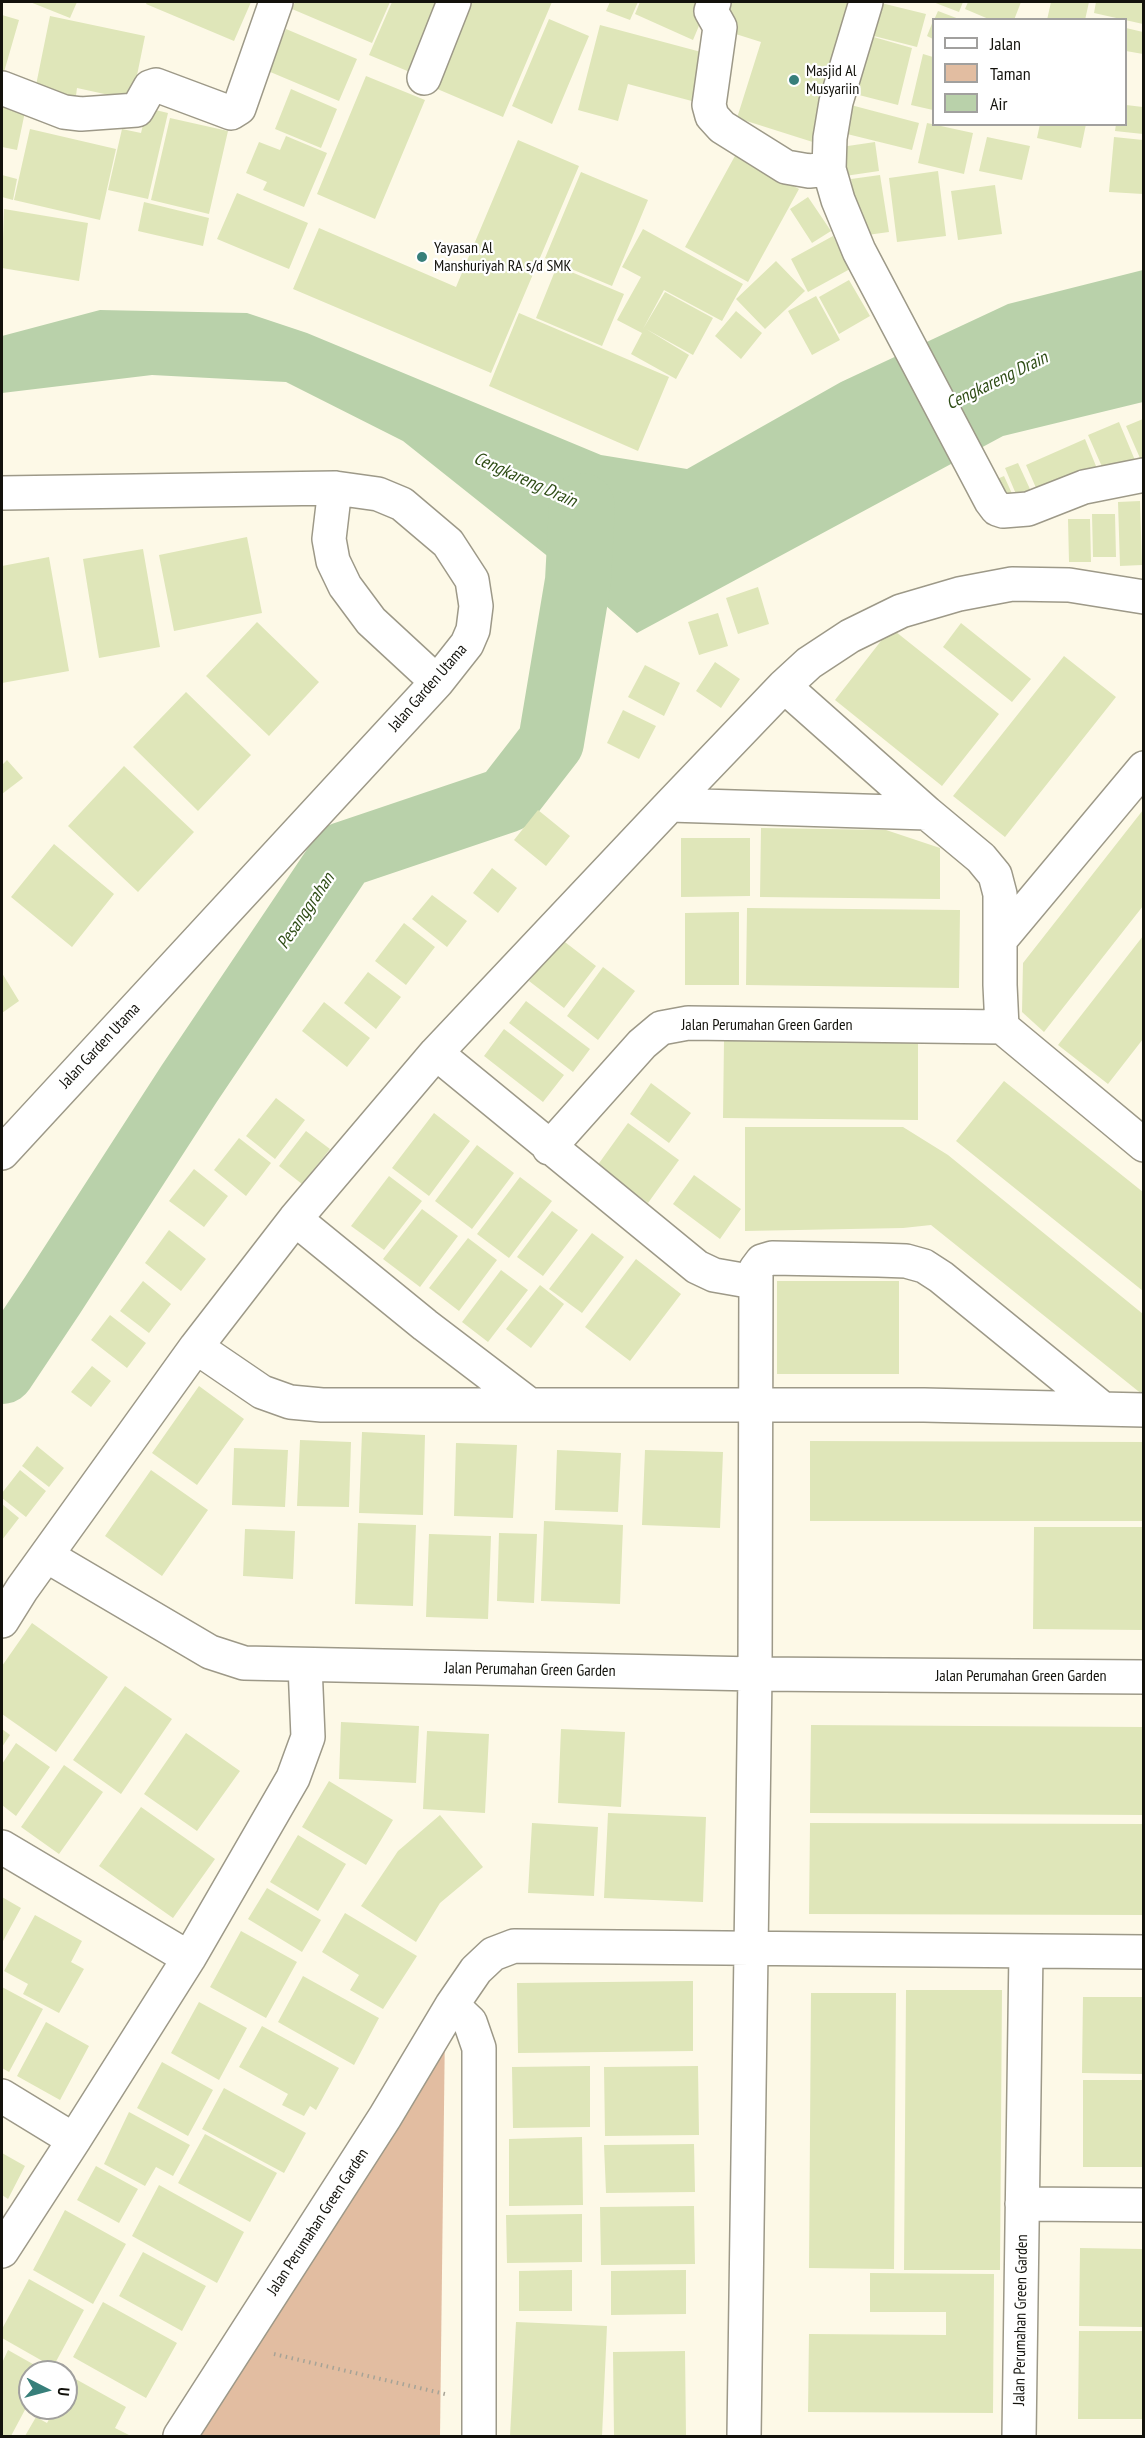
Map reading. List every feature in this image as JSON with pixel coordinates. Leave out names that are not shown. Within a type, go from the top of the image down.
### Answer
[{"type":"street","points":[[2,88],[64,112],[81,114],[137,110],[150,87],[156,85],[231,113],[239,108],[276,2]]},
{"type":"street","points":[[424,78],[454,2]]},
{"type":"street","points":[[714,2],[711,11],[720,27],[709,105],[712,117],[722,127],[786,167],[809,171],[829,169]]},
{"type":"street","points":[[866,2],[836,102],[830,138],[829,169],[838,200],[859,251],[991,501],[997,509],[1003,511],[1028,509],[1084,487],[1143,475]]},
{"type":"street","points":[[336,488],[330,539],[333,561],[345,586],[371,621],[437,682]]},
{"type":"street","name":"Jalan Garden Utama","points":[[2,493],[336,488],[378,494],[402,504],[448,543],[472,580],[477,606],[473,630],[467,644],[437,682],[2,1153]]},
{"type":"street","points":[[2,1621],[196,1347],[295,1219],[436,1053],[670,805],[809,663],[850,636],[901,611],[959,594],[1012,584],[1069,585],[1143,597]]},
{"type":"street","points":[[784,686],[981,858],[995,875],[1000,894],[1002,1027],[1139,1133]]},
{"type":"street","points":[[1001,939],[1143,768]]},
{"type":"street","points":[[670,805],[927,813]]},
{"type":"street","name":"Jalan Perumahan Green Garden","points":[[549,1148],[642,1044],[661,1028],[688,1023],[1002,1027]]},
{"type":"street","points":[[436,1053],[549,1148],[697,1267],[714,1275],[754,1282]]},
{"type":"street","points":[[295,1219],[530,1405]]},
{"type":"street","points":[[744,2436],[755,1674],[754,1282],[756,1269],[762,1261],[772,1258],[906,1261],[924,1266],[941,1276],[1103,1409]]},
{"type":"street","points":[[196,1347],[262,1392],[290,1402],[322,1405],[924,1404],[1143,1410]]},
{"type":"street","name":"Jalan Perumahan Green Garden","points":[[47,1556],[218,1655],[244,1663],[755,1674],[1143,1677]]},
{"type":"street","points":[[2,2250],[189,1958],[293,1778],[308,1737],[305,1665]]},
{"type":"street","points":[[2,1847],[189,1958]]},
{"type":"street","name":"Jalan Perumahan Green Garden","points":[[180,2436],[385,2117],[452,2005],[476,1970],[493,1954],[514,1946],[1143,1952]]},
{"type":"street","name":"Jalan Perumahan Green Garden","points":[[1019,2436],[1026,1951]]},
{"type":"street","points":[[452,2005],[470,2022],[479,2048],[479,2436]]},
{"type":"street","points":[[2,2096],[74,2140]]},
{"type":"street","points":[[1023,2204],[1143,2205]]},
{"type":"path","points":[[238,2346],[478,2401]]},
{"type":"green space","points":[[445,2026],[440,2436],[200,2436]]},
{"type":"water","name":"Cengkareng Drain","points":[[1143,270],[1143,402],[1003,436],[637,633],[565,570],[403,441],[286,382],[152,375],[2,393],[2,336],[100,310],[247,313],[307,333],[601,455],[687,469],[841,382],[1008,304]]},
{"type":"building","points":[[30,2],[77,2],[70,18]]},
{"type":"building","points":[[147,2],[251,2],[234,41],[146,4]]},
{"type":"building","points":[[295,2],[390,2],[372,43],[292,9]]},
{"type":"building","points":[[392,2],[448,2],[417,75],[369,55]]},
{"type":"building","points":[[463,2],[552,2],[503,117],[428,85]]},
{"type":"building","points":[[610,2],[638,2],[630,20],[606,11]]},
{"type":"building","points":[[640,2],[709,2],[693,40],[635,14]]},
{"type":"building","name":"Masjid Al Musyariin","points":[[732,2],[863,2],[819,144],[737,118],[761,42],[723,30]]},
{"type":"building","points":[[877,2],[926,14],[917,47],[866,34]]},
{"type":"building","points":[[933,2],[963,2],[959,12]]},
{"type":"building","points":[[968,2],[1021,2],[1015,18],[986,18],[965,9]]},
{"type":"building","points":[[1051,2],[1089,2],[1085,18],[1047,18]]},
{"type":"building","points":[[1096,2],[1143,2],[1143,24],[1127,20],[1127,18],[1094,13]]},
{"type":"building","points":[[938,11],[956,18],[935,18]]},
{"type":"building","points":[[2,15],[19,20],[2,79]]},
{"type":"building","points":[[50,16],[145,36],[132,100],[77,88],[75,103],[34,95]]},
{"type":"building","points":[[549,19],[589,36],[552,124],[512,106]]},
{"type":"building","points":[[932,24],[932,38],[927,36]]},
{"type":"building","points":[[600,25],[716,56],[703,104],[628,84],[618,121],[578,110]]},
{"type":"building","points":[[1127,28],[1143,32],[1143,54],[1127,51]]},
{"type":"building","points":[[286,29],[357,59],[339,101],[268,71]]},
{"type":"building","points":[[870,36],[912,48],[898,105],[855,94]]},
{"type":"building","points":[[923,54],[932,57],[932,110],[911,105]]},
{"type":"building","points":[[366,76],[425,100],[375,219],[317,194]]},
{"type":"building","points":[[291,89],[337,109],[321,148],[275,129]]},
{"type":"building","points":[[2,102],[26,107],[17,150],[2,147]]},
{"type":"building","points":[[847,104],[919,123],[912,150],[839,132]]},
{"type":"building","points":[[1127,105],[1143,107],[1143,134],[1115,131],[1116,126],[1127,126]]},
{"type":"building","points":[[147,108],[168,113],[148,199],[108,190],[122,129],[141,133]]},
{"type":"building","points":[[170,118],[228,131],[209,214],[151,200]]},
{"type":"building","points":[[927,123],[932,126],[973,133],[964,174],[918,163]]},
{"type":"building","points":[[1040,126],[1086,126],[1081,148],[1037,138]]},
{"type":"building","points":[[30,129],[116,149],[100,220],[14,200]]},
{"type":"building","points":[[286,136],[327,153],[304,207],[263,190],[267,182],[246,173],[259,142],[280,150]]},
{"type":"building","points":[[987,137],[1030,146],[1022,180],[979,171]]},
{"type":"building","points":[[1114,137],[1143,140],[1143,194],[1109,192]]},
{"type":"building","points":[[518,140],[579,166],[491,373],[293,289],[319,228],[456,287]]},
{"type":"building","points":[[875,142],[879,171],[845,176],[841,147]]},
{"type":"building","points":[[736,154],[799,189],[748,282],[685,247]]},
{"type":"building","points":[[938,171],[946,236],[897,242],[889,178]]},
{"type":"building","points":[[581,172],[648,200],[612,286],[545,258]]},
{"type":"building","points":[[2,175],[17,179],[13,200],[2,197]]},
{"type":"building","points":[[880,175],[889,232],[860,236],[851,179]]},
{"type":"building","points":[[995,185],[1002,234],[958,240],[951,191]]},
{"type":"building","points":[[237,193],[308,223],[289,269],[217,239]]},
{"type":"building","points":[[808,197],[831,231],[812,243],[790,209]]},
{"type":"building","points":[[144,202],[209,218],[203,246],[138,231]]},
{"type":"building","points":[[4,209],[88,223],[79,281],[2,268]]},
{"type":"building","points":[[643,229],[743,284],[722,321],[664,290],[643,329],[665,292],[713,318],[693,355],[646,329],[689,355],[676,379],[631,354],[642,333],[617,320],[641,277],[622,267]]},
{"type":"building","points":[[833,236],[850,269],[808,292],[791,259]]},
{"type":"building","points":[[776,261],[805,291],[765,329],[736,299]]},
{"type":"building","points":[[557,266],[624,294],[602,346],[536,318]]},
{"type":"building","points":[[849,280],[870,316],[839,334],[819,297]]},
{"type":"building","points":[[816,296],[840,340],[812,355],[788,311]]},
{"type":"building","points":[[736,311],[762,333],[741,359],[715,336]]},
{"type":"building","points":[[519,313],[669,377],[638,451],[489,386]]},
{"type":"building","points":[[1143,419],[1143,465],[1126,426]]},
{"type":"building","points":[[1119,422],[1137,465],[1107,478],[1088,435]]},
{"type":"building","points":[[1085,439],[1098,471],[1040,497],[1026,465]]},
{"type":"building","points":[[1018,463],[1035,500],[1021,506],[1005,468]]},
{"type":"building","points":[[1004,476],[1014,498],[998,505],[988,483]]},
{"type":"building","points":[[1140,501],[1142,565],[1120,566],[1118,502]]},
{"type":"building","points":[[1092,514],[1115,514],[1116,557],[1093,557]]},
{"type":"building","points":[[1068,519],[1090,519],[1091,562],[1069,562]]},
{"type":"building","points":[[247,537],[262,613],[174,631],[159,555]]},
{"type":"building","points":[[143,549],[160,647],[99,658],[83,559]]},
{"type":"building","points":[[49,557],[69,671],[2,683],[2,566]]},
{"type":"building","points":[[758,587],[769,624],[738,634],[726,598]]},
{"type":"building","points":[[718,613],[728,646],[699,655],[688,622]]},
{"type":"building","points":[[257,622],[319,682],[269,736],[206,676]]},
{"type":"building","points":[[961,623],[1031,679],[1012,702],[943,647]]},
{"type":"building","points":[[891,628],[999,714],[942,786],[835,700]]},
{"type":"building","points":[[1064,656],[1116,697],[1005,837],[953,796]]},
{"type":"building","points":[[715,662],[740,679],[721,708],[696,691]]},
{"type":"building","points":[[645,665],[680,683],[664,716],[628,697]]},
{"type":"building","points":[[186,692],[251,755],[198,811],[133,747]]},
{"type":"building","points":[[623,710],[656,726],[639,759],[607,743]]},
{"type":"building","points":[[7,760],[23,778],[2,794],[2,765]]},
{"type":"building","points":[[124,766],[194,832],[138,892],[68,826]]},
{"type":"building","points":[[538,810],[570,836],[546,866],[514,840]]},
{"type":"building","points":[[1143,810],[1143,906],[1044,1032],[1022,1012],[1023,963]]},
{"type":"building","points":[[761,828],[886,830],[940,848],[940,899],[760,897]]},
{"type":"building","points":[[681,838],[750,838],[750,896],[681,897]]},
{"type":"building","points":[[54,844],[114,894],[72,947],[11,897]]},
{"type":"building","points":[[492,868],[517,888],[498,913],[473,893]]},
{"type":"building","points":[[432,895],[467,921],[447,947],[412,919]]},
{"type":"building","points":[[747,908],[960,910],[959,988],[746,985]]},
{"type":"building","points":[[739,912],[739,985],[685,985],[685,913]]},
{"type":"building","points":[[404,923],[435,947],[406,985],[375,961]]},
{"type":"building","points":[[1143,936],[1143,1039],[1108,1084],[1058,1045]]},
{"type":"building","points":[[561,939],[596,966],[564,1008],[529,981]]},
{"type":"building","points":[[603,967],[635,991],[598,1040],[567,1016]]},
{"type":"building","points":[[368,972],[401,997],[376,1029],[344,1003]]},
{"type":"building","points":[[2,973],[19,1001],[2,1013]]},
{"type":"building","points":[[526,1001],[590,1049],[573,1072],[509,1023]]},
{"type":"building","points":[[324,1002],[370,1038],[347,1067],[302,1031]]},
{"type":"building","points":[[504,1029],[564,1075],[543,1102],[484,1056]]},
{"type":"building","points":[[724,1041],[918,1042],[918,1120],[723,1118]]},
{"type":"building","points":[[1004,1081],[1143,1192],[1143,1291],[956,1141]]},
{"type":"building","points":[[651,1083],[691,1113],[669,1143],[630,1114]]},
{"type":"building","points":[[276,1098],[305,1120],[275,1159],[246,1136]]},
{"type":"building","points":[[434,1113],[470,1141],[429,1196],[392,1168]]},
{"type":"building","points":[[628,1123],[679,1160],[648,1203],[597,1166]]},
{"type":"building","points":[[745,1127],[903,1127],[948,1155],[1143,1314],[1143,1395],[931,1225],[903,1228],[745,1231]]},
{"type":"building","points":[[306,1131],[330,1149],[302,1184],[279,1166]]},
{"type":"building","points":[[239,1138],[271,1163],[246,1196],[214,1170]]},
{"type":"building","points":[[477,1145],[514,1173],[472,1229],[435,1201]]},
{"type":"building","points":[[194,1169],[228,1196],[204,1227],[169,1201]]},
{"type":"building","points":[[694,1175],[741,1209],[720,1239],[673,1204]]},
{"type":"building","points":[[389,1176],[422,1201],[384,1250],[351,1226]]},
{"type":"building","points":[[520,1177],[552,1201],[509,1258],[477,1234]]},
{"type":"building","points":[[422,1209],[458,1236],[420,1287],[383,1259]]},
{"type":"building","points":[[552,1211],[578,1230],[543,1276],[517,1257]]},
{"type":"building","points":[[169,1230],[206,1259],[181,1291],[145,1263]]},
{"type":"building","points":[[592,1233],[624,1257],[582,1313],[549,1289]]},
{"type":"building","points":[[468,1238],[497,1260],[459,1311],[429,1288]]},
{"type":"building","points":[[636,1259],[681,1294],[630,1361],[585,1327]]},
{"type":"building","points":[[501,1270],[528,1290],[488,1342],[462,1322]]},
{"type":"building","points":[[143,1281],[171,1304],[149,1333],[120,1311]]},
{"type":"building","points":[[777,1281],[899,1281],[899,1374],[777,1374]]},
{"type":"building","points":[[540,1285],[564,1304],[531,1348],[506,1329]]},
{"type":"building","points":[[110,1315],[146,1343],[127,1368],[91,1340]]},
{"type":"building","points":[[92,1366],[111,1381],[91,1407],[71,1392]]},
{"type":"building","points":[[199,1386],[244,1419],[197,1485],[152,1453]]},
{"type":"building","points":[[362,1432],[425,1435],[423,1515],[359,1513]]},
{"type":"building","points":[[300,1440],[351,1442],[349,1507],[297,1506]]},
{"type":"building","points":[[810,1441],[1143,1442],[1143,1521],[810,1521]]},
{"type":"building","points":[[456,1443],[517,1445],[513,1518],[454,1516]]},
{"type":"building","points":[[37,1446],[64,1468],[49,1487],[22,1466]]},
{"type":"building","points":[[234,1448],[288,1450],[285,1507],[232,1505]]},
{"type":"building","points":[[557,1450],[621,1453],[618,1512],[555,1510]]},
{"type":"building","points":[[645,1450],[723,1452],[720,1528],[642,1525]]},
{"type":"building","points":[[20,1470],[46,1491],[26,1517],[2,1498],[2,1493]]},
{"type":"building","points":[[151,1470],[208,1510],[162,1576],[105,1536]]},
{"type":"building","points":[[2,1504],[19,1518],[2,1540]]},
{"type":"building","points":[[544,1521],[623,1525],[620,1604],[541,1601]]},
{"type":"building","points":[[358,1523],[416,1525],[413,1606],[355,1604]]},
{"type":"building","points":[[1034,1527],[1143,1527],[1143,1630],[1033,1629]]},
{"type":"building","points":[[245,1529],[295,1531],[293,1579],[243,1576]]},
{"type":"building","points":[[499,1533],[537,1534],[534,1603],[497,1601]]},
{"type":"building","points":[[429,1534],[491,1536],[488,1619],[426,1617]]},
{"type":"building","points":[[32,1623],[108,1677],[56,1752],[2,1714],[2,1666]]},
{"type":"building","points":[[125,1686],[172,1719],[121,1794],[73,1760]]},
{"type":"building","points":[[341,1722],[419,1726],[416,1783],[339,1779]]},
{"type":"building","points":[[811,1725],[1143,1727],[1143,1815],[810,1813]]},
{"type":"building","points":[[2,1729],[10,1735],[2,1747]]},
{"type":"building","points":[[561,1729],[625,1732],[621,1807],[558,1803]]},
{"type":"building","points":[[427,1731],[489,1734],[485,1813],[423,1809]]},
{"type":"building","points":[[186,1733],[240,1771],[197,1831],[144,1794]]},
{"type":"building","points":[[16,1743],[50,1767],[16,1816],[2,1805],[2,1764]]},
{"type":"building","points":[[64,1765],[103,1792],[59,1854],[21,1827]]},
{"type":"building","points":[[329,1781],[393,1820],[366,1865],[302,1827]]},
{"type":"building","points":[[141,1807],[215,1859],[173,1918],[99,1866]]},
{"type":"building","points":[[608,1813],[706,1817],[703,1902],[604,1898]]},
{"type":"building","points":[[440,1815],[483,1867],[440,1903],[416,1942],[361,1906],[398,1851]]},
{"type":"building","points":[[532,1823],[598,1827],[594,1896],[528,1893]]},
{"type":"building","points":[[810,1823],[1143,1824],[1143,1915],[809,1914]]},
{"type":"building","points":[[298,1835],[346,1864],[318,1911],[270,1882]]},
{"type":"building","points":[[267,1888],[321,1920],[302,1952],[248,1919]]},
{"type":"building","points":[[2,1897],[21,1908],[2,1943]]},
{"type":"building","points":[[345,1913],[417,1956],[383,2009],[350,1990],[359,1975],[322,1952]]},
{"type":"building","points":[[35,1915],[82,1941],[71,1962],[84,1969],[59,2013],[23,1994],[28,1984],[4,1971]]},
{"type":"building","points":[[241,1931],[297,1962],[266,2018],[210,1987]]},
{"type":"building","points":[[303,1976],[379,2018],[354,2065],[278,2022]]},
{"type":"building","points":[[693,1981],[693,2051],[518,2053],[517,1983]]},
{"type":"building","points":[[2,1987],[43,2009],[9,2072],[2,2068]]},
{"type":"building","points":[[906,1990],[1002,1990],[1000,2270],[904,2270]]},
{"type":"building","points":[[811,1993],[896,1993],[894,2269],[809,2268]]},
{"type":"building","points":[[1083,1997],[1143,1997],[1143,2074],[1082,2073]]},
{"type":"building","points":[[199,2002],[247,2028],[219,2080],[171,2053]]},
{"type":"building","points":[[46,2022],[89,2046],[60,2100],[17,2076]]},
{"type":"building","points":[[262,2026],[339,2068],[316,2110],[310,2106],[304,2116],[282,2105],[288,2094],[239,2067]]},
{"type":"building","points":[[162,2062],[213,2090],[188,2136],[137,2108]]},
{"type":"building","points":[[590,2066],[590,2127],[513,2128],[512,2067]]},
{"type":"building","points":[[698,2066],[699,2135],[605,2136],[604,2067]]},
{"type":"building","points":[[1083,2080],[1143,2080],[1143,2167],[1083,2167]]},
{"type":"building","points":[[224,2088],[306,2133],[284,2173],[202,2129]]},
{"type":"building","points":[[129,2112],[190,2145],[173,2176],[156,2167],[145,2186],[104,2164]]},
{"type":"building","points":[[205,2134],[277,2173],[250,2222],[178,2183]]},
{"type":"building","points":[[582,2137],[583,2205],[509,2206],[509,2139]]},
{"type":"building","points":[[694,2144],[695,2192],[606,2193],[604,2145]]},
{"type":"building","points":[[2,2153],[25,2166],[8,2199],[2,2195]]},
{"type":"building","points":[[96,2166],[138,2189],[119,2223],[77,2200]]},
{"type":"building","points":[[159,2185],[244,2232],[217,2283],[132,2236]]},
{"type":"building","points":[[694,2206],[695,2264],[601,2265],[600,2207]]},
{"type":"building","points":[[65,2210],[126,2244],[93,2304],[33,2270]]},
{"type":"building","points":[[582,2214],[582,2262],[507,2263],[506,2215]]},
{"type":"building","points":[[1080,2248],[1143,2249],[1143,2327],[1079,2326]]},
{"type":"building","points":[[143,2252],[206,2286],[182,2331],[119,2296]]},
{"type":"building","points":[[572,2270],[572,2311],[519,2311],[519,2271]]},
{"type":"building","points":[[686,2270],[686,2314],[611,2315],[611,2271]]},
{"type":"building","points":[[870,2273],[994,2274],[993,2413],[808,2412],[809,2334],[946,2335],[946,2312],[870,2312]]},
{"type":"building","points":[[29,2279],[84,2310],[57,2360],[41,2360],[2,2338],[2,2329]]},
{"type":"building","points":[[103,2302],[177,2343],[146,2398],[73,2357]]},
{"type":"building","points":[[516,2322],[607,2326],[602,2436],[510,2436]]},
{"type":"building","points":[[1079,2331],[1143,2331],[1143,2419],[1078,2419]]},
{"type":"building","points":[[8,2350],[26,2360],[18,2360],[20,2420],[11,2436],[2,2436],[2,2363]]},
{"type":"building","points":[[685,2351],[686,2436],[614,2436],[613,2352]]},
{"type":"building","points":[[78,2380],[126,2407],[115,2428],[129,2435],[25,2436],[34,2420],[47,2423],[49,2420],[78,2420]]},
{"type":"waterway","name":"Pesanggrahan","points":[[2,1371],[189,1084],[343,855],[506,800],[551,742],[578,581],[582,506]]},
{"type":"place","name":"Masjid Al Musyariin","points":[[794,80]]},
{"type":"place","name":"Yayasan Al Manshuriyah RA s/d SMK","points":[[422,257]]}]
